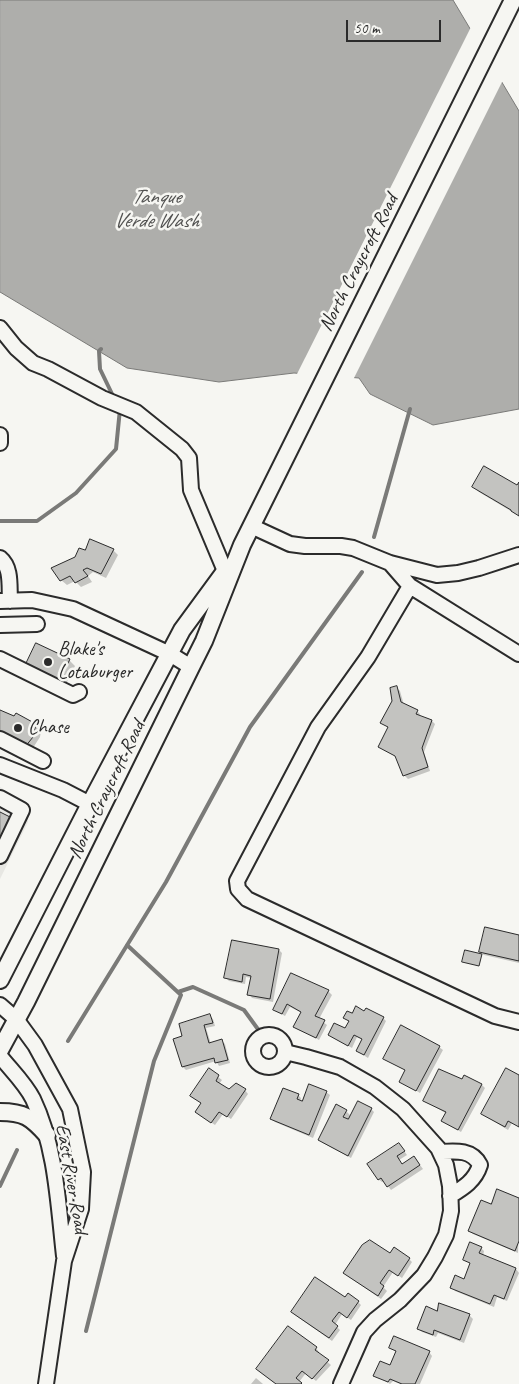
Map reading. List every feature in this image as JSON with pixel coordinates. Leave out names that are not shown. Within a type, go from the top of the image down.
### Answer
[{"type":"main road","name":"North Craycroft Road","points":[[0,1050],[131,791],[204,641],[251,526],[513,0]]},
{"type":"main road","name":"North Craycroft Road","points":[[0,980],[182,630],[242,545]]},
{"type":"main road","points":[[0,1112],[19,1112],[30,1119],[47,1135]]},
{"type":"street","points":[[0,328],[16,348],[33,363],[102,398],[136,412],[182,449],[190,458],[191,490],[225,571]]},
{"type":"street","points":[[0,435],[0,443]]},
{"type":"street","points":[[251,526],[290,544],[353,548],[390,563],[437,575],[479,568],[519,555]]},
{"type":"street","points":[[0,558],[6,563],[8,570],[5,601],[32,600],[73,609],[170,654],[191,668]]},
{"type":"street","points":[[390,563],[410,586],[519,654]]},
{"type":"street","points":[[410,586],[368,657],[318,727],[237,881],[238,889],[247,898],[256,903],[495,1016],[518,1021]]},
{"type":"street","points":[[0,624],[37,624]]},
{"type":"street","points":[[0,660],[73,695],[79,692]]},
{"type":"street","points":[[0,739],[43,761]]},
{"type":"street","points":[[0,765],[63,790],[90,804]]},
{"type":"street","points":[[0,798],[22,810],[0,856]]},
{"type":"street","name":"East River Road","points":[[0,1005],[16,1019],[35,1045],[70,1109],[84,1172],[82,1209],[64,1261],[46,1384]]},
{"type":"street","points":[[285,1052],[306,1056],[340,1067],[375,1087],[403,1109],[438,1148],[446,1165],[450,1186],[451,1211],[446,1235],[435,1257],[424,1275],[400,1300],[375,1320],[364,1332],[341,1384]]},
{"type":"street","name":"East River Road","points":[[0,1056],[32,1098],[47,1135],[57,1188],[64,1261]]},
{"type":"street","points":[[440,1152],[461,1151],[477,1159],[480,1165],[478,1172],[472,1180],[450,1196]]},
{"type":"shaded area","points":[[0,787],[20,800],[28,813],[28,822],[0,879]]},
{"type":"water","name":"Tanque Verde Wash","points":[[0,0],[453,0],[519,111],[519,409],[433,425],[370,394],[359,378],[294,373],[219,382],[127,368],[0,292]]},
{"type":"pier","points":[[471,27],[503,80],[353,380],[296,376]]},
{"type":"building","points":[[484,466],[517,485],[519,482],[519,516],[472,487]]},
{"type":"building","points":[[90,539],[114,549],[101,574],[87,568],[83,570],[88,576],[75,583],[70,576],[60,581],[51,568],[75,557],[79,548],[85,550]]},
{"type":"building","name":"Blake's Lotaburger","points":[[36,643],[70,659],[59,682],[26,664]]},
{"type":"building","points":[[397,686],[401,702],[418,710],[416,714],[432,720],[422,748],[428,767],[403,776],[395,756],[378,747],[388,727],[380,723],[392,701],[390,688]]},
{"type":"building","name":"Chase","points":[[0,710],[14,716],[16,713],[36,724],[33,737],[25,747],[0,735]]},
{"type":"building","points":[[0,812],[16,820],[0,852]]},
{"type":"building","points":[[485,927],[519,935],[519,961],[479,952]]},
{"type":"building","points":[[232,940],[279,949],[270,999],[247,995],[251,976],[243,974],[242,982],[224,978]]},
{"type":"building","points":[[465,950],[482,954],[479,966],[462,962]]},
{"type":"building","points":[[291,973],[329,990],[315,1016],[325,1020],[316,1038],[293,1027],[301,1012],[287,1004],[282,1014],[273,1010]]},
{"type":"building","points":[[356,1006],[364,1011],[366,1008],[384,1017],[364,1055],[356,1051],[362,1039],[354,1035],[348,1046],[328,1035],[334,1023],[345,1028],[349,1021],[343,1018],[347,1011],[352,1013]]},
{"type":"building","points":[[210,1014],[213,1023],[204,1025],[209,1043],[222,1039],[228,1060],[215,1063],[214,1058],[182,1067],[173,1039],[182,1036],[179,1024]]},
{"type":"building","points":[[401,1025],[440,1046],[416,1091],[399,1082],[405,1070],[383,1059]]},
{"type":"building","points":[[209,1068],[219,1075],[216,1081],[229,1089],[236,1083],[246,1089],[227,1117],[219,1112],[211,1123],[195,1112],[201,1103],[190,1096]]},
{"type":"building","points":[[506,1068],[519,1075],[519,1127],[508,1121],[505,1127],[481,1114]]},
{"type":"building","points":[[439,1069],[462,1079],[464,1075],[482,1084],[458,1130],[441,1121],[446,1112],[423,1101]]},
{"type":"building","points":[[309,1084],[327,1091],[309,1135],[270,1119],[283,1088],[299,1094],[297,1099],[302,1101]]},
{"type":"building","points":[[358,1101],[372,1108],[348,1156],[318,1140],[336,1104],[347,1110],[343,1117],[348,1119]]},
{"type":"building","points":[[399,1143],[405,1151],[397,1156],[402,1164],[414,1156],[420,1165],[387,1187],[381,1178],[378,1180],[367,1164]]},
{"type":"building","points":[[497,1189],[519,1198],[519,1241],[515,1251],[468,1231],[481,1200],[491,1204]]},
{"type":"building","points":[[370,1240],[390,1253],[394,1247],[410,1258],[398,1276],[389,1270],[380,1283],[384,1286],[378,1296],[343,1273],[362,1245]]},
{"type":"building","points":[[470,1242],[482,1247],[479,1253],[516,1268],[504,1299],[494,1295],[490,1304],[450,1288],[455,1275],[464,1279],[470,1263],[463,1260]]},
{"type":"building","points":[[315,1277],[345,1297],[348,1293],[359,1301],[347,1318],[339,1312],[332,1321],[338,1326],[329,1338],[291,1312]]},
{"type":"building","points":[[439,1303],[470,1314],[460,1340],[434,1330],[433,1335],[417,1329],[426,1306],[437,1311]]},
{"type":"building","points":[[288,1326],[317,1347],[315,1350],[329,1360],[312,1379],[302,1371],[296,1378],[301,1384],[276,1384],[256,1369]]},
{"type":"building","points":[[394,1336],[430,1351],[415,1384],[402,1384],[390,1379],[388,1382],[373,1376],[380,1361],[390,1365],[396,1351],[389,1348]]},
{"type":"waterway","points":[[101,349],[99,351],[100,369],[114,398]]},
{"type":"waterway","points":[[0,521],[37,521],[76,493],[116,449],[120,409]]},
{"type":"waterway","points":[[374,537],[410,409]]},
{"type":"waterway","points":[[68,1041],[166,882],[250,727],[362,572]]},
{"type":"waterway","points":[[86,1331],[154,1061],[181,995],[127,945]]},
{"type":"waterway","points":[[178,992],[193,987],[244,1010],[260,1032]]},
{"type":"waterway","points":[[0,1186],[17,1150]]},
{"type":"place","name":"Blake's Lotaburger","points":[[48,662]]},
{"type":"place","name":"Chase","points":[[18,728]]}]
